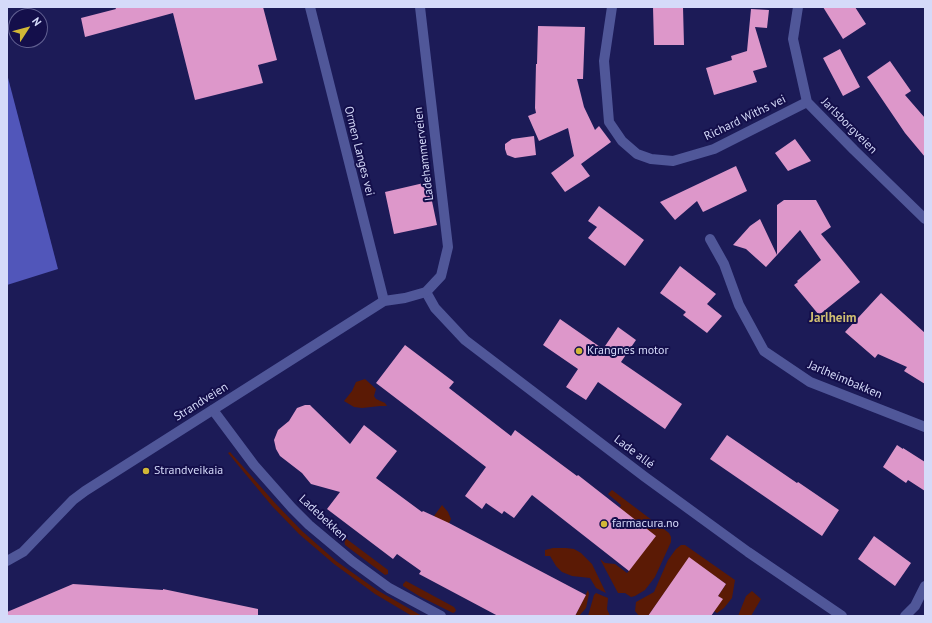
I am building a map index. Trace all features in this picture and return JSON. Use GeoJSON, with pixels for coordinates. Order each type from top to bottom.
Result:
{"type":"FeatureCollection","features":[{"type":"Feature","properties":{"kind":"street","name":"Ormen Langes vei"},"geometry":{"type":"LineString","coordinates":[[310,7],[384,301]]}},
{"type":"Feature","properties":{"kind":"street","name":"Ladehammerveien"},"geometry":{"type":"LineString","coordinates":[[420,7],[448,247],[441,276],[426,292]]}},
{"type":"Feature","properties":{"kind":"street","name":"Richard Withs vei"},"geometry":{"type":"LineString","coordinates":[[612,7],[604,61],[610,122],[622,141],[637,154],[651,159],[674,160],[714,149],[807,102]]}},
{"type":"Feature","properties":{"kind":"street","name":"Jarlsborgveien"},"geometry":{"type":"LineString","coordinates":[[798,7],[793,39],[807,102],[925,219]]}},
{"type":"Feature","properties":{"kind":"street","name":"Jarlheimbakken"},"geometry":{"type":"LineString","coordinates":[[710,239],[724,264],[739,305],[764,351],[810,382],[925,427]]}},
{"type":"Feature","properties":{"kind":"street","name":"Strandveien"},"geometry":{"type":"LineString","coordinates":[[7,561],[23,552],[73,500],[85,491],[384,301],[405,298],[426,292]]}},
{"type":"Feature","properties":{"kind":"street","name":"Lade allé"},"geometry":{"type":"LineString","coordinates":[[426,292],[435,308],[465,340],[645,477],[748,552],[842,616]]}},
{"type":"Feature","properties":{"kind":"street","name":"Ladebekken"},"geometry":{"type":"LineString","coordinates":[[213,410],[254,465],[309,525],[335,548],[383,583],[424,608],[441,616]]}},
{"type":"Feature","properties":{"kind":"street"},"geometry":{"type":"LineString","coordinates":[[905,616],[915,606],[925,586]]}},
{"type":"Feature","properties":{"kind":"shaded area"},"geometry":{"type":"Polygon","coordinates":[[[7,74],[58,269],[7,285],[7,74]]]}},
{"type":"Feature","properties":{"kind":"shaded area"},"geometry":{"type":"Polygon","coordinates":[[[365,379],[376,389],[374,396],[376,399],[385,403],[387,406],[362,408],[354,407],[344,401],[352,391],[356,382],[365,379]]]}},
{"type":"Feature","properties":{"kind":"shaded area"},"geometry":{"type":"Polygon","coordinates":[[[230,452],[302,531],[336,561],[377,590],[422,616],[412,616],[375,594],[334,564],[299,534],[272,506],[228,453],[230,452]]]}},
{"type":"Feature","properties":{"kind":"shaded area"},"geometry":{"type":"Polygon","coordinates":[[[612,490],[669,533],[671,537],[671,542],[655,577],[645,590],[631,597],[625,593],[618,593],[600,559],[605,563],[615,564],[627,573],[629,571],[620,508],[621,505],[608,494],[612,490]]]}},
{"type":"Feature","properties":{"kind":"shaded area"},"geometry":{"type":"Polygon","coordinates":[[[442,505],[448,512],[451,519],[449,523],[424,530],[442,505]]]}},
{"type":"Feature","properties":{"kind":"shaded area"},"geometry":{"type":"Polygon","coordinates":[[[344,537],[388,570],[388,574],[385,575],[345,545],[344,537]]]}},
{"type":"Feature","properties":{"kind":"shaded area"},"geometry":{"type":"Polygon","coordinates":[[[681,545],[685,545],[735,580],[732,598],[724,608],[717,613],[709,608],[722,599],[718,596],[726,584],[689,558],[648,616],[639,616],[635,611],[636,602],[654,592],[668,560],[681,545]]]}},
{"type":"Feature","properties":{"kind":"shaded area"},"geometry":{"type":"Polygon","coordinates":[[[553,548],[574,549],[581,553],[592,564],[606,593],[596,588],[590,578],[572,576],[562,572],[550,556],[545,556],[545,550],[553,548]]]}},
{"type":"Feature","properties":{"kind":"shaded area"},"geometry":{"type":"Polygon","coordinates":[[[406,581],[454,607],[456,610],[455,612],[453,613],[419,596],[403,586],[406,581]]]}},
{"type":"Feature","properties":{"kind":"shaded area"},"geometry":{"type":"Polygon","coordinates":[[[588,590],[589,594],[586,608],[579,616],[575,616],[588,590]]]}},
{"type":"Feature","properties":{"kind":"shaded area"},"geometry":{"type":"Polygon","coordinates":[[[752,591],[761,599],[751,616],[738,616],[746,596],[752,591]]]}},
{"type":"Feature","properties":{"kind":"shaded area"},"geometry":{"type":"Polygon","coordinates":[[[596,593],[608,598],[607,609],[610,616],[588,616],[594,595],[596,593]]]}},
{"type":"Feature","properties":{"kind":"building"},"geometry":{"type":"Polygon","coordinates":[[[115,7],[263,7],[277,60],[258,65],[263,83],[195,100],[173,13],[85,37],[81,18],[116,9],[115,7]]]}},
{"type":"Feature","properties":{"kind":"building"},"geometry":{"type":"Polygon","coordinates":[[[653,7],[683,7],[684,45],[654,45],[653,7]]]}},
{"type":"Feature","properties":{"kind":"building"},"geometry":{"type":"Polygon","coordinates":[[[823,7],[855,7],[866,24],[843,39],[823,7]]]}},
{"type":"Feature","properties":{"kind":"building"},"geometry":{"type":"Polygon","coordinates":[[[751,9],[769,10],[767,28],[755,27],[767,67],[753,71],[757,82],[714,95],[706,68],[732,60],[731,56],[747,51],[751,9]]]}},
{"type":"Feature","properties":{"kind":"building"},"geometry":{"type":"Polygon","coordinates":[[[538,26],[585,27],[583,79],[577,79],[584,107],[595,130],[599,126],[611,142],[581,164],[590,176],[565,192],[551,173],[574,156],[568,128],[539,141],[528,116],[536,113],[538,26]]]}},
{"type":"Feature","properties":{"kind":"building"},"geometry":{"type":"Polygon","coordinates":[[[840,49],[860,87],[843,96],[823,58],[840,49]]]}},
{"type":"Feature","properties":{"kind":"building"},"geometry":{"type":"Polygon","coordinates":[[[890,61],[911,91],[905,95],[925,118],[925,157],[905,133],[867,77],[890,61]]]}},
{"type":"Feature","properties":{"kind":"building"},"geometry":{"type":"Polygon","coordinates":[[[534,136],[536,155],[515,158],[507,155],[505,144],[512,139],[534,136]]]}},
{"type":"Feature","properties":{"kind":"building"},"geometry":{"type":"Polygon","coordinates":[[[795,139],[811,161],[788,171],[775,153],[795,139]]]}},
{"type":"Feature","properties":{"kind":"building"},"geometry":{"type":"Polygon","coordinates":[[[736,166],[747,191],[703,212],[697,201],[675,220],[660,202],[736,166]]]}},
{"type":"Feature","properties":{"kind":"building"},"geometry":{"type":"Polygon","coordinates":[[[428,182],[437,225],[394,234],[385,192],[428,182]]]}},
{"type":"Feature","properties":{"kind":"building"},"geometry":{"type":"Polygon","coordinates":[[[784,200],[816,200],[831,227],[821,234],[860,282],[819,315],[794,285],[821,260],[800,230],[766,267],[746,249],[733,245],[750,226],[760,219],[777,255],[777,205],[784,200]]]}},
{"type":"Feature","properties":{"kind":"building"},"geometry":{"type":"Polygon","coordinates":[[[599,206],[644,240],[625,266],[588,238],[597,227],[588,221],[599,206]]]}},
{"type":"Feature","properties":{"kind":"building"},"geometry":{"type":"Polygon","coordinates":[[[680,266],[716,294],[707,304],[722,316],[707,333],[683,315],[686,312],[660,293],[680,266]]]}},
{"type":"Feature","properties":{"kind":"building"},"geometry":{"type":"Polygon","coordinates":[[[881,293],[925,333],[925,384],[904,371],[907,367],[878,354],[875,358],[845,332],[881,293]]]}},
{"type":"Feature","properties":{"kind":"building"},"geometry":{"type":"Polygon","coordinates":[[[560,319],[603,349],[618,327],[636,340],[621,362],[682,404],[665,429],[598,382],[586,400],[566,387],[578,369],[543,345],[560,319]]]}},
{"type":"Feature","properties":{"kind":"building"},"geometry":{"type":"Polygon","coordinates":[[[405,345],[454,382],[449,388],[511,436],[515,430],[577,476],[578,475],[656,536],[629,571],[532,495],[514,518],[504,511],[502,514],[486,503],[482,509],[465,496],[486,467],[376,383],[405,345]]]}},
{"type":"Feature","properties":{"kind":"building"},"geometry":{"type":"Polygon","coordinates":[[[310,405],[350,444],[364,425],[397,451],[376,478],[422,512],[423,511],[449,523],[586,595],[575,616],[498,616],[419,574],[421,571],[397,554],[393,559],[327,509],[340,492],[311,484],[302,473],[280,456],[276,449],[274,440],[278,430],[289,421],[297,408],[310,405]]]}},
{"type":"Feature","properties":{"kind":"building"},"geometry":{"type":"Polygon","coordinates":[[[727,435],[839,510],[822,536],[710,459],[727,435]]]}},
{"type":"Feature","properties":{"kind":"building"},"geometry":{"type":"Polygon","coordinates":[[[897,445],[925,462],[925,491],[908,480],[906,483],[883,467],[897,445]]]}},
{"type":"Feature","properties":{"kind":"building"},"geometry":{"type":"Polygon","coordinates":[[[874,536],[911,563],[895,586],[858,559],[874,536]]]}},
{"type":"Feature","properties":{"kind":"building"},"geometry":{"type":"Polygon","coordinates":[[[689,557],[726,584],[718,596],[723,599],[711,616],[648,616],[689,557]]]}},
{"type":"Feature","properties":{"kind":"building"},"geometry":{"type":"Polygon","coordinates":[[[73,584],[163,589],[258,609],[258,616],[7,616],[7,612],[73,584]]]}},
{"type":"Feature","properties":{"kind":"place","name":"Krangnes motor"},"geometry":{"type":"Point","coordinates":[579,351]}},
{"type":"Feature","properties":{"kind":"place","name":"Strandveikaia"},"geometry":{"type":"Point","coordinates":[146,471]}},
{"type":"Feature","properties":{"kind":"place","name":"farmacura.no"},"geometry":{"type":"Point","coordinates":[604,524]}},
{"type":"Feature","properties":{"kind":"district","name":"Jarlheim"},"geometry":{"type":"Point","coordinates":[833,318]}}]}
